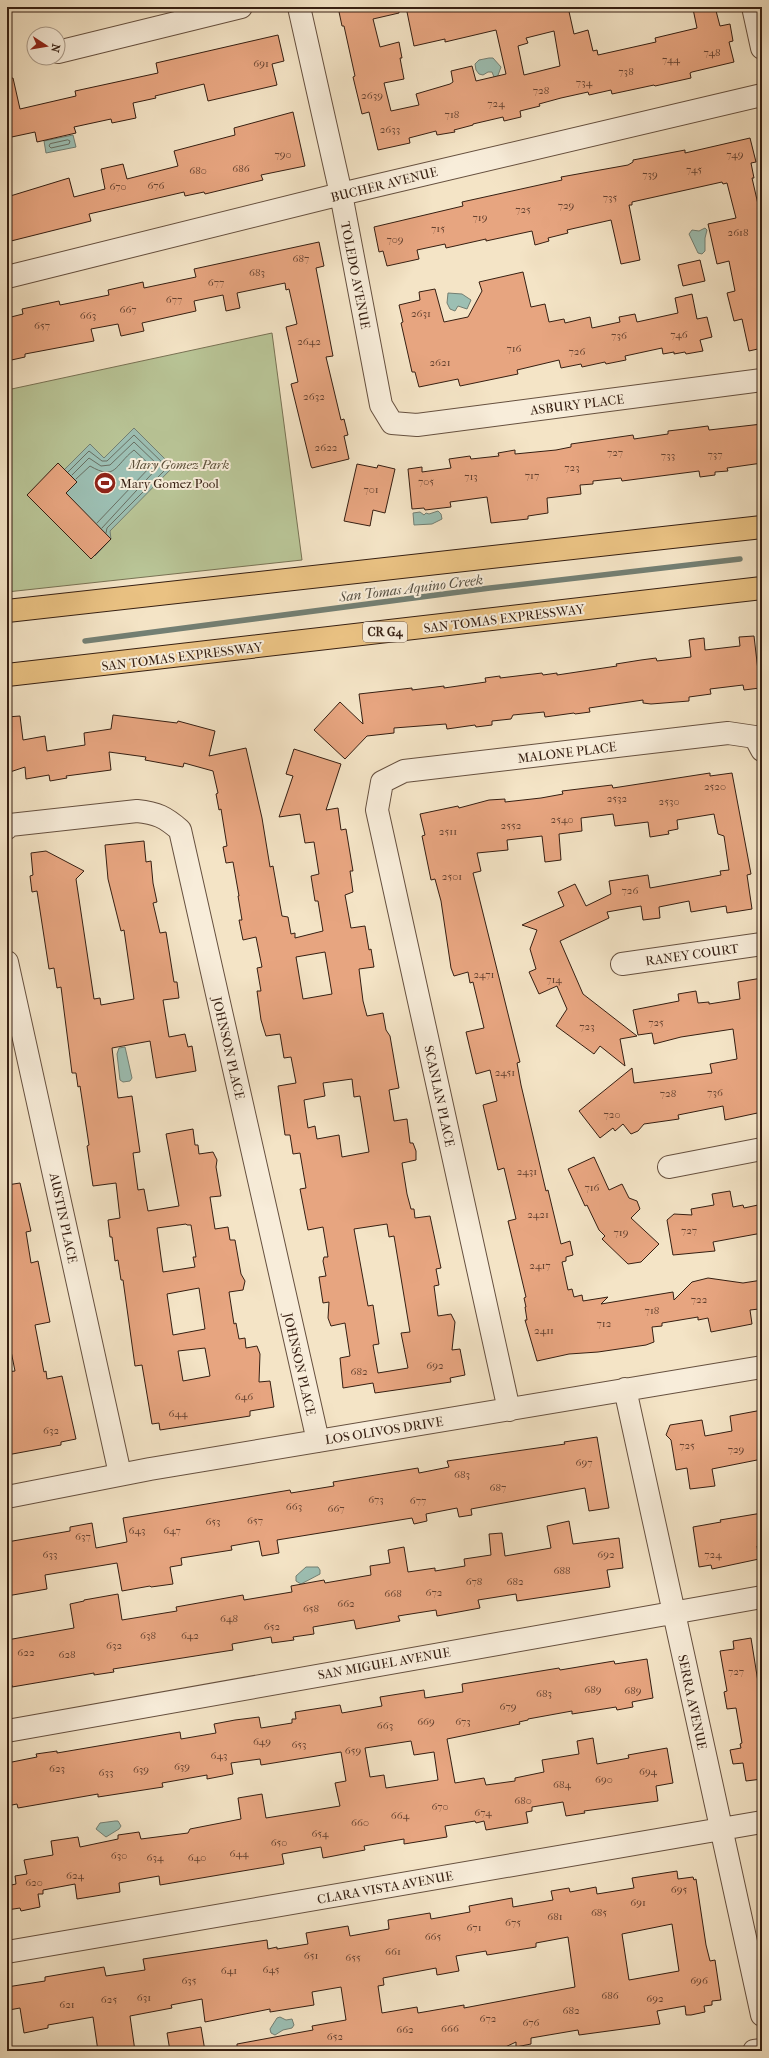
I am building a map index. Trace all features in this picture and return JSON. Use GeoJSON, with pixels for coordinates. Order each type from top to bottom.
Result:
{"type":"FeatureCollection","features":[{"type":"Feature","properties":{"kind":"highway"},"geometry":{"type":"LineString","coordinates":[[7,611],[762,527]]}},
{"type":"Feature","properties":{"kind":"highway","name":"SAN TOMAS EXPRESSWAY"},"geometry":{"type":"LineString","coordinates":[[7,675],[762,588]]}},
{"type":"Feature","properties":{"kind":"street"},"geometry":{"type":"LineString","coordinates":[[66,50],[241,7]]}},
{"type":"Feature","properties":{"kind":"street","name":"TOLEDO AVENUE"},"geometry":{"type":"LineString","coordinates":[[300,7],[341,194],[381,405],[392,423]]}},
{"type":"Feature","properties":{"kind":"street"},"geometry":{"type":"LineString","coordinates":[[753,7],[762,48]]}},
{"type":"Feature","properties":{"kind":"street","name":"BUCHER AVENUE"},"geometry":{"type":"LineString","coordinates":[[7,277],[341,194],[762,94]]}},
{"type":"Feature","properties":{"kind":"street","name":"ASBURY PLACE"},"geometry":{"type":"LineString","coordinates":[[392,423],[417,424],[762,380]]}},
{"type":"Feature","properties":{"kind":"street","name":"MALONE PLACE"},"geometry":{"type":"LineString","coordinates":[[382,782],[404,771],[728,733],[759,743]]}},
{"type":"Feature","properties":{"kind":"street","name":"SCANLAN PLACE"},"geometry":{"type":"LineString","coordinates":[[382,782],[377,810],[509,1410]]}},
{"type":"Feature","properties":{"kind":"street","name":"JOHNSON PLACE"},"geometry":{"type":"LineString","coordinates":[[7,828],[10,826],[137,810],[154,813],[180,830],[318,1441]]}},
{"type":"Feature","properties":{"kind":"street","name":"RANEY COURT"},"geometry":{"type":"LineString","coordinates":[[622,964],[762,944]]}},
{"type":"Feature","properties":{"kind":"street","name":"AUSTIN PLACE"},"geometry":{"type":"LineString","coordinates":[[7,962],[120,1474]]}},
{"type":"Feature","properties":{"kind":"street"},"geometry":{"type":"LineString","coordinates":[[669,1166],[762,1149]]}},
{"type":"Feature","properties":{"kind":"street","name":"LOS OLIVOS DRIVE"},"geometry":{"type":"LineString","coordinates":[[7,1496],[120,1474],[762,1367]]}},
{"type":"Feature","properties":{"kind":"street","name":"SERRA AVENUE"},"geometry":{"type":"LineString","coordinates":[[625,1389],[720,1830],[762,2015]]}},
{"type":"Feature","properties":{"kind":"street","name":"SAN MIGUEL AVENUE"},"geometry":{"type":"LineString","coordinates":[[7,1731],[674,1612],[762,1598]]}},
{"type":"Feature","properties":{"kind":"street","name":"CLARA VISTA AVENUE"},"geometry":{"type":"LineString","coordinates":[[7,1952],[762,1822]]}},
{"type":"Feature","properties":{"kind":"street"},"geometry":{"type":"LineString","coordinates":[[754,2051],[762,2050]]}},
{"type":"Feature","properties":{"kind":"green space","name":"Mary Gomez Park"},"geometry":{"type":"Polygon","coordinates":[[[272,333],[302,560],[7,592],[7,390],[272,333]]]}},
{"type":"Feature","properties":{"kind":"water"},"geometry":{"type":"Polygon","coordinates":[[[493,58],[501,67],[497,78],[494,77],[492,72],[488,72],[483,75],[479,74],[476,70],[475,64],[479,60],[493,58]]]}},
{"type":"Feature","properties":{"kind":"water"},"geometry":{"type":"Polygon","coordinates":[[[73,135],[76,147],[46,153],[44,141],[73,135]]]}},
{"type":"Feature","properties":{"kind":"water"},"geometry":{"type":"Polygon","coordinates":[[[705,228],[707,230],[705,238],[705,251],[702,254],[698,253],[689,234],[692,230],[699,231],[705,228]]]}},
{"type":"Feature","properties":{"kind":"water"},"geometry":{"type":"Polygon","coordinates":[[[448,293],[462,294],[471,300],[467,309],[458,306],[455,311],[450,309],[447,303],[448,293]]]}},
{"type":"Feature","properties":{"kind":"water","name":"Mary Gomez Pool"},"geometry":{"type":"Polygon","coordinates":[[[134,428],[173,467],[110,531],[111,539],[95,556],[36,498],[90,444],[104,458],[134,428]]]}},
{"type":"Feature","properties":{"kind":"water"},"geometry":{"type":"Polygon","coordinates":[[[438,511],[441,514],[442,519],[432,524],[414,525],[413,513],[420,512],[424,515],[426,513],[429,514],[438,511]]]}},
{"type":"Feature","properties":{"kind":"water"},"geometry":{"type":"Polygon","coordinates":[[[125,1047],[132,1078],[130,1081],[123,1082],[120,1080],[117,1054],[119,1048],[125,1047]]]}},
{"type":"Feature","properties":{"kind":"water"},"geometry":{"type":"Polygon","coordinates":[[[306,1567],[318,1567],[320,1574],[301,1584],[296,1581],[296,1576],[306,1567]]]}},
{"type":"Feature","properties":{"kind":"water"},"geometry":{"type":"Polygon","coordinates":[[[118,1821],[121,1826],[119,1829],[106,1837],[96,1829],[100,1823],[118,1821]]]}},
{"type":"Feature","properties":{"kind":"water"},"geometry":{"type":"Polygon","coordinates":[[[280,2017],[286,2020],[292,2019],[294,2025],[292,2028],[283,2030],[275,2035],[271,2033],[270,2029],[277,2018],[280,2017]]]}},
{"type":"Feature","properties":{"kind":"building"},"geometry":{"type":"Polygon","coordinates":[[[338,7],[399,7],[399,13],[373,19],[380,47],[399,42],[404,79],[384,83],[391,111],[419,105],[416,94],[450,84],[453,82],[451,71],[472,66],[476,81],[506,74],[496,30],[445,42],[445,39],[414,46],[406,7],[568,7],[574,34],[588,30],[593,51],[597,50],[598,55],[656,42],[655,38],[697,28],[693,9],[715,7],[720,26],[730,24],[733,41],[729,42],[734,62],[692,72],[690,73],[691,78],[655,86],[612,94],[611,90],[589,95],[588,92],[561,98],[539,104],[540,106],[520,111],[521,117],[504,121],[503,117],[473,124],[454,130],[455,132],[437,135],[436,131],[409,138],[410,143],[378,150],[369,112],[362,114],[353,77],[355,76],[344,26],[342,26],[338,7]],[[554,31],[526,38],[528,43],[518,46],[524,75],[560,66],[554,31]]]}},
{"type":"Feature","properties":{"kind":"building"},"geometry":{"type":"Polygon","coordinates":[[[278,35],[284,61],[272,64],[277,85],[208,101],[204,84],[133,103],[136,118],[112,123],[111,119],[74,127],[76,133],[37,142],[35,132],[7,138],[7,79],[13,78],[20,109],[76,96],[75,91],[158,73],[156,63],[278,35]]]}},
{"type":"Feature","properties":{"kind":"building"},"geometry":{"type":"Polygon","coordinates":[[[293,112],[305,166],[261,175],[263,180],[205,194],[204,192],[185,196],[184,192],[89,214],[91,221],[11,241],[7,224],[7,197],[69,178],[74,197],[105,189],[101,169],[123,164],[127,179],[178,166],[174,151],[235,135],[234,128],[293,112]]]}},
{"type":"Feature","properties":{"kind":"building"},"geometry":{"type":"Polygon","coordinates":[[[750,138],[756,162],[751,163],[754,178],[752,178],[760,213],[762,212],[762,348],[749,351],[742,319],[734,321],[727,293],[735,291],[729,261],[717,264],[708,224],[736,218],[727,183],[723,184],[722,182],[632,202],[632,205],[629,205],[640,260],[621,264],[611,220],[567,230],[568,233],[548,238],[549,241],[535,245],[532,231],[446,248],[445,244],[417,250],[419,259],[387,266],[383,251],[379,252],[374,227],[463,206],[462,202],[562,180],[561,177],[628,165],[633,162],[633,160],[685,150],[685,153],[750,138]]]}},
{"type":"Feature","properties":{"kind":"building"},"geometry":{"type":"Polygon","coordinates":[[[319,242],[324,266],[316,268],[333,356],[326,357],[341,420],[344,419],[348,435],[344,436],[349,459],[312,468],[311,466],[291,384],[298,382],[286,327],[297,324],[289,289],[286,290],[285,283],[237,293],[240,308],[226,311],[223,295],[194,301],[196,311],[142,323],[144,331],[121,336],[118,324],[91,329],[94,341],[25,354],[25,357],[7,361],[7,318],[23,314],[22,309],[59,301],[60,305],[109,295],[108,290],[143,282],[144,288],[196,277],[194,269],[319,242]]]}},
{"type":"Feature","properties":{"kind":"building"},"geometry":{"type":"Polygon","coordinates":[[[700,260],[705,281],[683,286],[678,265],[700,260]]]}},
{"type":"Feature","properties":{"kind":"building"},"geometry":{"type":"Polygon","coordinates":[[[523,272],[531,307],[545,304],[549,322],[564,319],[565,323],[590,317],[592,328],[620,322],[619,317],[635,314],[637,322],[678,313],[675,298],[692,294],[697,319],[707,317],[712,337],[700,340],[703,351],[686,354],[685,352],[674,354],[674,352],[663,354],[662,348],[625,356],[626,360],[606,364],[605,362],[582,367],[581,364],[561,368],[559,360],[517,370],[518,374],[460,386],[458,379],[419,387],[415,372],[412,372],[401,323],[403,322],[399,305],[420,300],[419,292],[435,289],[444,322],[468,317],[482,291],[479,282],[523,272]]]}},
{"type":"Feature","properties":{"kind":"building"},"geometry":{"type":"Polygon","coordinates":[[[762,424],[762,463],[727,468],[728,471],[715,472],[715,475],[700,477],[699,471],[622,481],[621,478],[593,481],[593,484],[580,485],[581,494],[547,498],[548,513],[528,516],[528,519],[491,523],[487,497],[450,502],[451,507],[425,510],[424,508],[412,509],[408,469],[422,467],[422,472],[451,468],[449,459],[470,456],[471,459],[499,456],[498,453],[515,450],[515,454],[556,450],[571,447],[571,444],[633,435],[634,439],[668,434],[668,431],[708,426],[709,430],[762,424]]]}},
{"type":"Feature","properties":{"kind":"building"},"geometry":{"type":"Polygon","coordinates":[[[58,463],[77,482],[66,493],[111,539],[91,559],[27,495],[58,463]]]}},
{"type":"Feature","properties":{"kind":"building"},"geometry":{"type":"Polygon","coordinates":[[[357,464],[377,468],[378,465],[395,469],[385,513],[373,510],[370,526],[344,521],[357,464]]]}},
{"type":"Feature","properties":{"kind":"building"},"geometry":{"type":"Polygon","coordinates":[[[754,636],[760,688],[744,690],[743,685],[710,689],[711,694],[689,697],[689,701],[651,704],[643,703],[643,700],[589,708],[590,712],[575,714],[545,717],[544,712],[513,715],[511,719],[492,721],[492,725],[476,727],[475,725],[447,729],[446,724],[394,728],[394,733],[367,736],[345,759],[314,730],[340,702],[363,724],[359,694],[412,688],[412,690],[444,686],[444,688],[486,682],[485,678],[500,676],[500,678],[542,673],[543,675],[557,673],[557,675],[617,666],[616,664],[641,660],[656,658],[657,661],[691,657],[689,640],[704,638],[705,650],[740,646],[739,637],[754,636]]]}},
{"type":"Feature","properties":{"kind":"building"},"geometry":{"type":"Polygon","coordinates":[[[113,715],[177,723],[178,721],[215,731],[209,756],[246,748],[262,818],[270,867],[273,866],[282,916],[288,917],[291,934],[295,933],[295,938],[323,931],[318,901],[315,901],[311,876],[319,874],[314,842],[305,843],[300,814],[279,817],[293,776],[286,774],[294,749],[341,764],[326,810],[338,808],[341,830],[346,829],[353,871],[350,871],[353,892],[345,895],[351,928],[365,926],[369,950],[371,949],[374,967],[359,969],[363,1001],[367,1016],[383,1013],[386,1030],[390,1036],[399,1088],[389,1090],[394,1121],[407,1119],[410,1143],[413,1143],[416,1151],[416,1160],[402,1163],[407,1194],[411,1209],[414,1209],[415,1218],[430,1216],[441,1268],[436,1269],[439,1285],[434,1286],[438,1316],[451,1314],[455,1322],[452,1350],[460,1349],[465,1375],[450,1378],[451,1382],[375,1393],[373,1383],[343,1388],[340,1358],[350,1356],[345,1323],[331,1326],[328,1318],[329,1302],[323,1303],[319,1277],[326,1276],[323,1261],[324,1257],[328,1257],[323,1227],[308,1230],[300,1189],[306,1188],[300,1153],[293,1154],[290,1135],[285,1135],[278,1086],[296,1083],[291,1057],[284,1058],[280,1034],[266,1036],[261,1020],[257,991],[261,991],[257,968],[262,967],[256,937],[243,940],[239,920],[242,920],[239,896],[233,862],[226,863],[223,847],[227,846],[221,809],[219,810],[216,794],[218,793],[213,771],[184,763],[183,767],[145,760],[146,757],[109,752],[111,770],[66,776],[67,778],[50,781],[49,775],[26,779],[25,767],[7,773],[7,717],[20,716],[23,740],[45,736],[47,751],[85,745],[84,733],[111,729],[113,715]],[[325,952],[296,957],[303,999],[332,994],[325,952]],[[352,1079],[323,1083],[325,1096],[304,1100],[308,1128],[315,1126],[317,1139],[339,1135],[342,1157],[369,1152],[360,1096],[354,1097],[352,1079]],[[387,1224],[354,1229],[368,1306],[373,1305],[379,1344],[373,1345],[378,1373],[408,1368],[401,1333],[410,1332],[394,1236],[389,1237],[387,1224]]]}},
{"type":"Feature","properties":{"kind":"building"},"geometry":{"type":"Polygon","coordinates":[[[710,773],[710,776],[732,773],[751,874],[747,875],[752,909],[727,913],[726,906],[691,912],[689,901],[659,907],[660,918],[643,920],[641,906],[607,912],[609,918],[560,941],[583,994],[637,1036],[620,1039],[625,1066],[600,1046],[594,1054],[556,1026],[567,1009],[557,986],[539,994],[529,972],[536,969],[530,949],[537,930],[522,925],[564,906],[558,892],[575,884],[586,906],[611,894],[609,881],[648,875],[650,888],[721,875],[720,871],[729,870],[724,836],[718,834],[714,814],[677,820],[678,829],[668,831],[669,834],[650,837],[648,822],[615,826],[613,814],[581,818],[582,831],[559,834],[561,860],[545,862],[542,836],[507,840],[508,850],[477,853],[481,871],[473,873],[520,1062],[517,1063],[521,1085],[546,1191],[548,1190],[561,1244],[570,1241],[573,1255],[566,1257],[566,1261],[562,1262],[568,1290],[572,1289],[574,1297],[582,1295],[583,1301],[608,1297],[601,1304],[673,1292],[674,1300],[692,1282],[708,1278],[743,1283],[762,1280],[762,1306],[759,1306],[759,1309],[750,1310],[752,1324],[711,1332],[708,1318],[698,1320],[698,1317],[662,1323],[662,1326],[652,1327],[654,1342],[646,1345],[598,1352],[569,1354],[537,1361],[525,1320],[527,1320],[524,1298],[526,1297],[508,1221],[516,1219],[504,1168],[498,1170],[483,1105],[497,1101],[490,1070],[476,1074],[466,1032],[484,1028],[473,982],[470,983],[468,972],[454,976],[451,968],[441,901],[435,879],[431,880],[422,836],[425,835],[420,814],[458,806],[459,808],[489,800],[505,799],[505,802],[541,798],[563,794],[562,791],[612,785],[613,788],[710,773]]]}},
{"type":"Feature","properties":{"kind":"building"},"geometry":{"type":"Polygon","coordinates":[[[144,841],[146,862],[151,861],[153,883],[157,902],[153,903],[160,933],[166,932],[174,982],[177,982],[179,998],[163,1000],[169,1037],[185,1034],[188,1047],[192,1046],[196,1071],[156,1078],[150,1041],[112,1048],[118,1098],[132,1096],[140,1152],[133,1153],[138,1190],[144,1189],[148,1211],[179,1206],[166,1134],[193,1129],[195,1145],[198,1145],[199,1154],[213,1152],[217,1160],[216,1167],[221,1196],[210,1197],[215,1229],[228,1227],[230,1240],[235,1240],[241,1274],[245,1281],[243,1290],[229,1292],[234,1324],[236,1323],[239,1339],[245,1338],[246,1348],[257,1346],[260,1354],[259,1382],[270,1381],[274,1407],[250,1411],[250,1416],[160,1430],[159,1423],[152,1424],[142,1365],[135,1366],[123,1280],[121,1280],[118,1260],[115,1261],[108,1220],[120,1218],[116,1183],[93,1186],[87,1146],[89,1145],[80,1086],[78,1087],[76,1073],[72,1073],[61,987],[57,988],[54,968],[49,969],[37,891],[32,892],[30,876],[33,875],[31,853],[46,851],[84,871],[76,879],[94,999],[100,998],[101,1005],[134,999],[124,930],[121,931],[108,879],[105,845],[144,841]],[[186,1224],[157,1228],[163,1272],[195,1267],[193,1257],[196,1257],[191,1225],[186,1224]],[[199,1288],[167,1294],[173,1335],[205,1329],[199,1288]],[[205,1348],[178,1351],[183,1381],[210,1376],[205,1348]]]}},
{"type":"Feature","properties":{"kind":"building"},"geometry":{"type":"Polygon","coordinates":[[[762,978],[762,1112],[725,1120],[723,1106],[678,1115],[679,1119],[644,1124],[638,1131],[631,1134],[623,1124],[615,1131],[613,1128],[600,1138],[579,1111],[632,1068],[634,1083],[712,1073],[710,1064],[737,1059],[733,1029],[681,1037],[654,1044],[652,1033],[638,1035],[633,1010],[679,1001],[678,994],[696,991],[698,1003],[709,1002],[709,1004],[740,999],[738,982],[762,978]]]}},
{"type":"Feature","properties":{"kind":"building"},"geometry":{"type":"Polygon","coordinates":[[[594,1157],[609,1190],[622,1184],[629,1198],[637,1201],[640,1209],[631,1218],[659,1244],[641,1262],[628,1264],[602,1239],[605,1236],[599,1230],[587,1205],[585,1206],[568,1169],[594,1157]]]}},
{"type":"Feature","properties":{"kind":"building"},"geometry":{"type":"Polygon","coordinates":[[[20,1183],[31,1231],[26,1232],[31,1263],[38,1261],[50,1322],[35,1325],[44,1372],[46,1371],[47,1379],[62,1376],[76,1439],[61,1442],[61,1445],[7,1455],[7,1372],[15,1371],[7,1331],[7,1185],[20,1183]]]}},
{"type":"Feature","properties":{"kind":"building"},"geometry":{"type":"Polygon","coordinates":[[[730,1191],[733,1207],[743,1205],[744,1208],[758,1205],[762,1233],[713,1242],[715,1251],[673,1255],[667,1220],[674,1214],[692,1215],[691,1209],[714,1205],[712,1194],[730,1191]]]}},
{"type":"Feature","properties":{"kind":"building"},"geometry":{"type":"Polygon","coordinates":[[[762,1410],[762,1459],[712,1469],[715,1486],[690,1489],[687,1468],[676,1470],[671,1440],[666,1435],[670,1425],[702,1420],[705,1436],[732,1431],[730,1416],[762,1410]]]}},
{"type":"Feature","properties":{"kind":"building"},"geometry":{"type":"Polygon","coordinates":[[[597,1437],[609,1508],[589,1511],[585,1488],[471,1509],[472,1515],[459,1517],[457,1508],[426,1514],[427,1521],[414,1524],[412,1518],[277,1540],[279,1553],[262,1556],[259,1541],[231,1546],[232,1550],[181,1558],[182,1565],[170,1567],[173,1584],[122,1591],[117,1563],[45,1575],[47,1589],[7,1596],[7,1542],[70,1531],[70,1527],[92,1523],[96,1548],[127,1542],[123,1518],[290,1490],[291,1493],[334,1486],[333,1482],[418,1468],[419,1473],[449,1467],[447,1461],[565,1444],[564,1442],[597,1437]]]}},
{"type":"Feature","properties":{"kind":"building"},"geometry":{"type":"Polygon","coordinates":[[[762,1513],[762,1545],[757,1546],[759,1559],[712,1569],[711,1565],[699,1567],[693,1527],[721,1522],[720,1520],[762,1513]]]}},
{"type":"Feature","properties":{"kind":"building"},"geometry":{"type":"Polygon","coordinates":[[[569,1521],[573,1544],[619,1538],[623,1568],[607,1570],[610,1587],[517,1601],[516,1594],[478,1600],[480,1608],[437,1616],[436,1610],[398,1616],[400,1621],[356,1629],[354,1620],[313,1627],[314,1634],[293,1637],[294,1640],[272,1643],[271,1637],[232,1644],[233,1650],[113,1669],[114,1672],[94,1675],[94,1673],[12,1687],[12,1685],[7,1686],[7,1640],[74,1628],[70,1604],[118,1594],[122,1620],[177,1611],[176,1607],[243,1595],[244,1600],[292,1592],[291,1586],[324,1580],[325,1583],[371,1575],[370,1566],[390,1563],[388,1550],[404,1547],[408,1572],[435,1568],[435,1571],[465,1566],[464,1559],[491,1555],[489,1534],[502,1533],[505,1556],[551,1548],[547,1526],[569,1521]]]}},
{"type":"Feature","properties":{"kind":"building"},"geometry":{"type":"Polygon","coordinates":[[[751,1638],[758,1682],[762,1681],[762,1779],[746,1781],[743,1763],[733,1764],[730,1750],[741,1748],[740,1744],[742,1743],[736,1708],[727,1709],[724,1692],[727,1691],[720,1651],[734,1649],[733,1641],[751,1638]]]}},
{"type":"Feature","properties":{"kind":"building"},"geometry":{"type":"Polygon","coordinates":[[[647,1659],[653,1698],[632,1702],[633,1707],[617,1710],[616,1707],[572,1714],[572,1711],[528,1719],[519,1722],[520,1724],[447,1739],[455,1783],[484,1778],[486,1785],[515,1781],[515,1778],[544,1772],[542,1760],[579,1754],[577,1741],[593,1738],[597,1764],[629,1758],[628,1755],[667,1748],[673,1783],[656,1786],[658,1801],[584,1811],[585,1813],[566,1816],[563,1802],[532,1807],[532,1811],[526,1812],[528,1823],[486,1830],[484,1821],[445,1826],[447,1837],[404,1844],[404,1839],[364,1846],[365,1850],[323,1858],[321,1847],[282,1854],[284,1864],[160,1885],[159,1876],[119,1883],[120,1892],[77,1899],[75,1884],[43,1890],[43,1894],[38,1894],[40,1907],[21,1911],[20,1908],[7,1910],[7,1886],[16,1884],[15,1876],[27,1874],[24,1860],[53,1855],[51,1841],[78,1837],[80,1847],[118,1839],[118,1835],[139,1832],[141,1839],[188,1833],[190,1829],[241,1819],[238,1798],[262,1794],[266,1818],[340,1806],[335,1783],[346,1781],[341,1752],[261,1765],[260,1759],[231,1763],[233,1774],[207,1779],[207,1775],[162,1783],[163,1787],[98,1797],[98,1794],[18,1808],[17,1804],[7,1806],[7,1763],[37,1757],[36,1754],[57,1751],[57,1753],[180,1732],[181,1739],[216,1733],[214,1724],[235,1720],[259,1717],[261,1728],[292,1723],[292,1719],[296,1719],[295,1712],[340,1705],[342,1713],[382,1706],[380,1697],[424,1690],[425,1698],[463,1692],[462,1684],[559,1668],[560,1670],[614,1661],[615,1664],[647,1659]],[[411,1741],[365,1748],[370,1777],[384,1775],[386,1788],[438,1780],[434,1752],[414,1755],[411,1741]]]}},
{"type":"Feature","properties":{"kind":"building"},"geometry":{"type":"Polygon","coordinates":[[[677,1871],[678,1879],[693,1877],[694,1880],[696,1879],[706,1945],[710,1961],[715,1960],[721,2000],[712,2001],[712,2005],[704,2006],[705,2012],[686,2015],[685,2006],[657,2011],[660,2024],[579,2035],[578,2030],[531,2038],[531,2044],[516,2047],[516,2042],[501,2049],[470,2047],[471,2051],[237,2051],[237,2044],[313,2030],[312,2026],[346,2020],[341,1987],[312,1992],[314,2005],[270,2012],[270,2009],[205,2022],[202,1999],[171,2005],[172,2008],[130,2016],[135,2051],[98,2051],[93,2017],[48,2025],[48,2028],[24,2033],[20,2008],[9,2010],[7,1987],[45,1981],[45,1977],[104,1967],[106,1976],[145,1970],[143,1959],[267,1940],[268,1949],[308,1944],[306,1933],[348,1926],[350,1936],[389,1929],[388,1920],[430,1913],[431,1919],[470,1912],[469,1906],[512,1898],[513,1907],[553,1900],[551,1891],[569,1888],[570,1892],[596,1887],[597,1894],[634,1888],[632,1878],[677,1871]],[[672,1924],[622,1934],[629,1980],[679,1971],[672,1924]],[[568,1937],[536,1943],[536,1947],[487,1955],[486,1951],[456,1956],[459,1971],[437,1975],[436,1968],[383,1978],[384,1985],[378,1986],[382,2013],[417,2007],[418,2013],[464,2005],[464,2008],[575,1987],[568,1937]]]}},
{"type":"Feature","properties":{"kind":"building"},"geometry":{"type":"Polygon","coordinates":[[[201,2027],[205,2051],[170,2051],[167,2033],[201,2027]]]}},
{"type":"Feature","properties":{"kind":"waterway","name":"San Tomas Aquino Creek"},"geometry":{"type":"LineString","coordinates":[[85,641],[490,588],[740,559]]}},
{"type":"Feature","properties":{"kind":"place","name":"Mary Gomez Pool"},"geometry":{"type":"Point","coordinates":[105,483]}}]}
